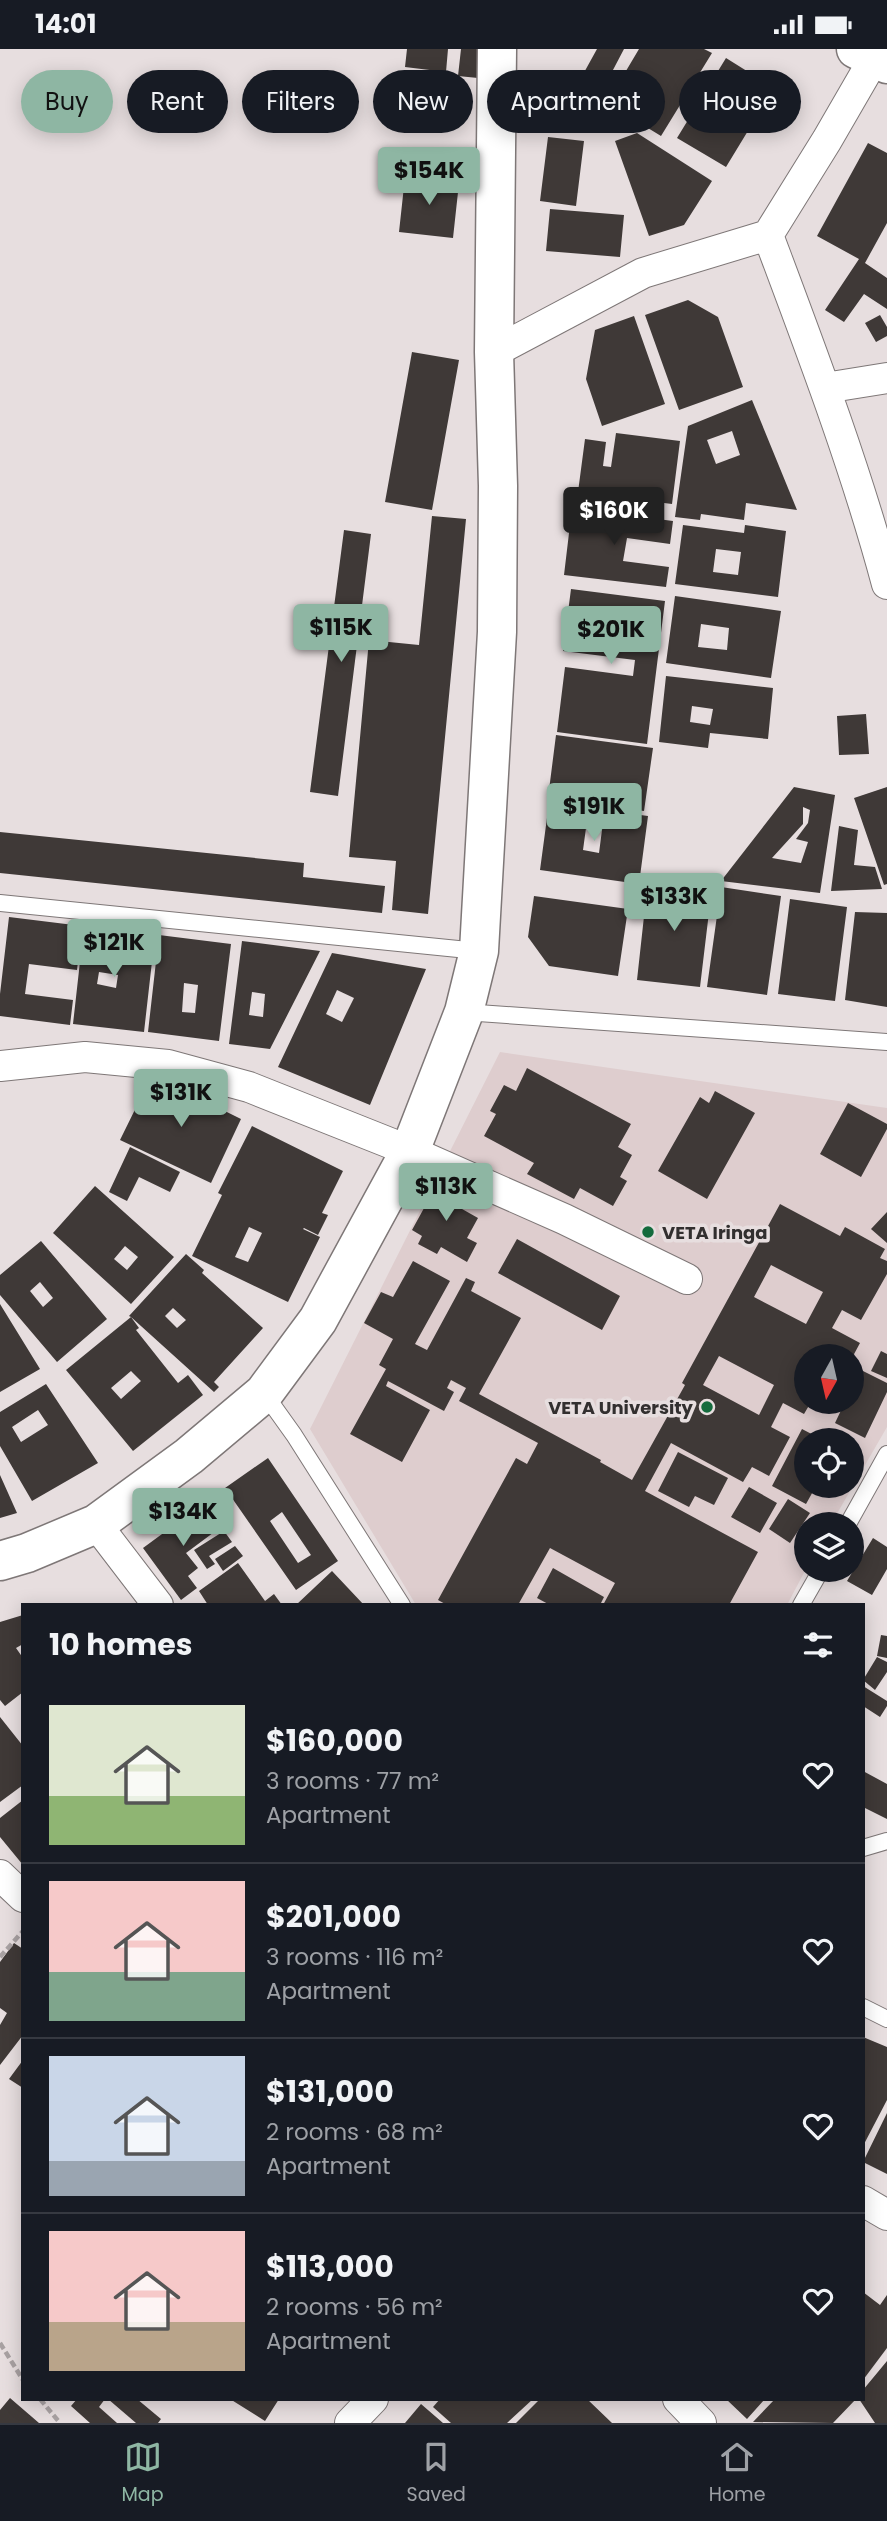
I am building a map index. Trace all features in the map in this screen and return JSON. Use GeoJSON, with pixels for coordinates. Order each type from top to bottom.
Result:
{"type":"FeatureCollection","features":[{"type":"Feature","properties":{"kind":"street"},"geometry":{"type":"LineString","coordinates":[[0,1561],[27,1553],[96,1524],[189,1457],[264,1393],[317,1320],[410,1151],[464,1012],[479,951],[497,632],[498,486],[494,352],[497,49]]}},
{"type":"Feature","properties":{"kind":"street"},"geometry":{"type":"LineString","coordinates":[[494,352],[643,273],[768,235],[827,140],[873,57]]}},
{"type":"Feature","properties":{"kind":"street"},"geometry":{"type":"LineString","coordinates":[[768,235],[825,388],[876,541],[887,584]]}},
{"type":"Feature","properties":{"kind":"street"},"geometry":{"type":"LineString","coordinates":[[825,388],[887,378]]}},
{"type":"Feature","properties":{"kind":"street"},"geometry":{"type":"LineString","coordinates":[[0,1066],[85,1056],[168,1065],[249,1087],[410,1151],[564,1219],[687,1279]]}},
{"type":"Feature","properties":{"kind":"street"},"geometry":{"type":"LineString","coordinates":[[96,1524],[156,1603]]}},
{"type":"Feature","properties":{"kind":"street"},"geometry":{"type":"LineString","coordinates":[[0,1875],[21,1895]]}},
{"type":"Feature","properties":{"kind":"street"},"geometry":{"type":"LineString","coordinates":[[865,2202],[887,2215]]}},
{"type":"Feature","properties":{"kind":"street"},"geometry":{"type":"LineString","coordinates":[[350,2423],[371,2401]]}},
{"type":"Feature","properties":{"kind":"street"},"geometry":{"type":"LineString","coordinates":[[680,2401],[701,2423]]}},
{"type":"Feature","properties":{"kind":"lane"},"geometry":{"type":"LineString","coordinates":[[0,902],[479,951]]}},
{"type":"Feature","properties":{"kind":"lane"},"geometry":{"type":"LineString","coordinates":[[464,1012],[887,1042]]}},
{"type":"Feature","properties":{"kind":"lane"},"geometry":{"type":"LineString","coordinates":[[264,1393],[317,1469],[401,1603]]}},
{"type":"Feature","properties":{"kind":"lane"},"geometry":{"type":"LineString","coordinates":[[855,1512],[887,1454]]}},
{"type":"Feature","properties":{"kind":"lane"},"geometry":{"type":"LineString","coordinates":[[802,1603],[814,1582]]}},
{"type":"Feature","properties":{"kind":"lane"},"geometry":{"type":"LineString","coordinates":[[865,1848],[887,1842]]}},
{"type":"Feature","properties":{"kind":"lane"},"geometry":{"type":"LineString","coordinates":[[865,2008],[887,2019]]}},
{"type":"Feature","properties":{"kind":"path"},"geometry":{"type":"LineString","coordinates":[[0,1957],[21,1933]]}},
{"type":"Feature","properties":{"kind":"path"},"geometry":{"type":"LineString","coordinates":[[0,2343],[21,2377]]}},
{"type":"Feature","properties":{"kind":"path"},"geometry":{"type":"LineString","coordinates":[[42,2401],[60,2423]]}},
{"type":"Feature","properties":{"kind":"shaded area","name":"VETA Iringa"},"geometry":{"type":"Polygon","coordinates":[[[500,1052],[887,1108],[887,1427],[864,1467],[864,1428],[794,1428],[794,1498],[846,1498],[838,1512],[794,1512],[794,1582],[799,1582],[788,1603],[415,1603],[310,1429],[500,1052]]]}},
{"type":"Feature","properties":{"kind":"building"},"geometry":{"type":"Polygon","coordinates":[[[407,49],[448,49],[446,70],[405,67],[407,49]]]}},
{"type":"Feature","properties":{"kind":"building"},"geometry":{"type":"Polygon","coordinates":[[[461,49],[481,49],[478,78],[473,78],[473,70],[459,70],[461,49]]]}},
{"type":"Feature","properties":{"kind":"building"},"geometry":{"type":"Polygon","coordinates":[[[597,49],[624,49],[613,70],[585,70],[597,49]]]}},
{"type":"Feature","properties":{"kind":"building"},"geometry":{"type":"Polygon","coordinates":[[[639,49],[704,49],[712,53],[702,70],[679,70],[679,107],[665,129],[665,70],[627,70],[639,49]]]}},
{"type":"Feature","properties":{"kind":"building"},"geometry":{"type":"Polygon","coordinates":[[[726,58],[745,70],[719,70],[726,58]]]}},
{"type":"Feature","properties":{"kind":"building"},"geometry":{"type":"Polygon","coordinates":[[[637,133],[712,181],[684,225],[649,236],[615,141],[637,133]]]}},
{"type":"Feature","properties":{"kind":"building"},"geometry":{"type":"Polygon","coordinates":[[[680,133],[747,133],[726,167],[677,138],[680,133]]]}},
{"type":"Feature","properties":{"kind":"building"},"geometry":{"type":"Polygon","coordinates":[[[548,137],[584,141],[576,206],[540,201],[548,137]]]}},
{"type":"Feature","properties":{"kind":"building"},"geometry":{"type":"Polygon","coordinates":[[[868,143],[887,153],[887,223],[865,263],[887,278],[887,309],[864,294],[844,322],[825,310],[859,259],[817,236],[868,143]]]}},
{"type":"Feature","properties":{"kind":"building"},"geometry":{"type":"Polygon","coordinates":[[[405,177],[459,183],[453,238],[399,232],[405,177]]]}},
{"type":"Feature","properties":{"kind":"building"},"geometry":{"type":"Polygon","coordinates":[[[550,209],[624,215],[620,257],[546,251],[550,209]]]}},
{"type":"Feature","properties":{"kind":"building"},"geometry":{"type":"Polygon","coordinates":[[[688,300],[718,317],[743,387],[679,410],[645,315],[688,300]]]}},
{"type":"Feature","properties":{"kind":"building"},"geometry":{"type":"Polygon","coordinates":[[[880,315],[887,327],[887,336],[876,342],[865,323],[880,315]]]}},
{"type":"Feature","properties":{"kind":"building"},"geometry":{"type":"Polygon","coordinates":[[[634,316],[665,404],[602,426],[586,379],[595,330],[634,316]]]}},
{"type":"Feature","properties":{"kind":"building"},"geometry":{"type":"Polygon","coordinates":[[[412,352],[459,360],[432,510],[385,502],[412,352]]]}},
{"type":"Feature","properties":{"kind":"building"},"geometry":{"type":"Polygon","coordinates":[[[752,400],[797,510],[746,503],[744,520],[701,514],[700,520],[675,517],[688,426],[752,400]],[[732,431],[707,440],[716,464],[740,455],[732,431]]]}},
{"type":"Feature","properties":{"kind":"building"},"geometry":{"type":"Polygon","coordinates":[[[616,433],[680,441],[672,504],[578,492],[585,439],[606,442],[603,466],[611,467],[616,433]]]}},
{"type":"Feature","properties":{"kind":"building"},"geometry":{"type":"Polygon","coordinates":[[[572,508],[673,521],[670,544],[627,538],[623,561],[669,567],[666,587],[564,575],[572,508]]]}},
{"type":"Feature","properties":{"kind":"building"},"geometry":{"type":"Polygon","coordinates":[[[432,516],[466,519],[428,914],[392,910],[396,861],[349,857],[369,640],[419,645],[432,516]]]}},
{"type":"Feature","properties":{"kind":"building"},"geometry":{"type":"Polygon","coordinates":[[[683,525],[744,533],[745,525],[786,531],[778,597],[675,584],[683,525]],[[716,549],[713,572],[738,575],[741,552],[716,549]]]}},
{"type":"Feature","properties":{"kind":"building"},"geometry":{"type":"Polygon","coordinates":[[[344,530],[371,534],[338,796],[310,792],[344,530]]]}},
{"type":"Feature","properties":{"kind":"building"},"geometry":{"type":"Polygon","coordinates":[[[571,589],[665,601],[647,744],[557,732],[565,667],[633,676],[635,660],[563,651],[571,589]]]}},
{"type":"Feature","properties":{"kind":"building"},"geometry":{"type":"Polygon","coordinates":[[[675,596],[781,611],[771,678],[666,663],[675,596]],[[701,624],[698,647],[727,650],[729,628],[701,624]]]}},
{"type":"Feature","properties":{"kind":"building"},"geometry":{"type":"Polygon","coordinates":[[[666,676],[773,688],[768,739],[710,733],[708,748],[659,742],[666,676]],[[692,706],[690,722],[710,725],[713,709],[692,706]]]}},
{"type":"Feature","properties":{"kind":"building"},"geometry":{"type":"Polygon","coordinates":[[[866,714],[869,754],[839,755],[837,716],[866,714]]]}},
{"type":"Feature","properties":{"kind":"building"},"geometry":{"type":"Polygon","coordinates":[[[556,735],[653,748],[644,811],[548,798],[556,735]]]}},
{"type":"Feature","properties":{"kind":"building"},"geometry":{"type":"Polygon","coordinates":[[[794,787],[835,795],[820,893],[721,881],[794,787]],[[803,807],[803,824],[772,858],[801,863],[808,842],[796,839],[808,823],[810,810],[803,807]]]}},
{"type":"Feature","properties":{"kind":"building"},"geometry":{"type":"Polygon","coordinates":[[[887,787],[887,884],[884,885],[854,798],[887,787]]]}},
{"type":"Feature","properties":{"kind":"building"},"geometry":{"type":"Polygon","coordinates":[[[549,803],[648,816],[639,884],[540,870],[549,803]],[[586,828],[583,850],[599,853],[602,830],[586,828]]]}},
{"type":"Feature","properties":{"kind":"building"},"geometry":{"type":"Polygon","coordinates":[[[839,826],[858,830],[854,865],[875,867],[882,889],[831,891],[839,826]]]}},
{"type":"Feature","properties":{"kind":"building"},"geometry":{"type":"Polygon","coordinates":[[[0,832],[304,863],[303,877],[385,886],[382,913],[0,873],[0,832]]]}},
{"type":"Feature","properties":{"kind":"building"},"geometry":{"type":"Polygon","coordinates":[[[648,880],[712,887],[700,987],[637,980],[648,880]]]}},
{"type":"Feature","properties":{"kind":"building"},"geometry":{"type":"Polygon","coordinates":[[[721,887],[781,896],[767,995],[707,987],[721,887]]]}},
{"type":"Feature","properties":{"kind":"building"},"geometry":{"type":"Polygon","coordinates":[[[534,896],[628,909],[618,976],[549,966],[528,937],[534,896]]]}},
{"type":"Feature","properties":{"kind":"building"},"geometry":{"type":"Polygon","coordinates":[[[790,899],[847,907],[835,1001],[778,994],[790,899]]]}},
{"type":"Feature","properties":{"kind":"building"},"geometry":{"type":"Polygon","coordinates":[[[855,912],[887,913],[887,1007],[845,1000],[855,912]]]}},
{"type":"Feature","properties":{"kind":"building"},"geometry":{"type":"Polygon","coordinates":[[[9,917],[82,926],[77,970],[29,964],[25,994],[73,1000],[70,1025],[0,1016],[9,917]]]}},
{"type":"Feature","properties":{"kind":"building"},"geometry":{"type":"Polygon","coordinates":[[[84,926],[155,935],[144,1032],[73,1024],[84,926]],[[99,972],[97,984],[116,988],[118,975],[99,972]]]}},
{"type":"Feature","properties":{"kind":"building"},"geometry":{"type":"Polygon","coordinates":[[[159,935],[231,944],[219,1041],[148,1032],[159,935]],[[184,983],[182,1012],[195,1013],[198,985],[184,983]]]}},
{"type":"Feature","properties":{"kind":"building"},"geometry":{"type":"Polygon","coordinates":[[[242,941],[320,951],[270,1049],[229,1044],[242,941]],[[252,992],[249,1015],[263,1017],[265,994],[252,992]]]}},
{"type":"Feature","properties":{"kind":"building"},"geometry":{"type":"Polygon","coordinates":[[[332,953],[426,969],[370,1105],[278,1067],[332,953]],[[337,990],[326,1014],[342,1022],[354,998],[337,990]]]}},
{"type":"Feature","properties":{"kind":"building"},"geometry":{"type":"Polygon","coordinates":[[[527,1068],[631,1124],[618,1147],[632,1155],[620,1177],[627,1181],[613,1206],[580,1188],[574,1199],[527,1174],[534,1163],[484,1136],[496,1114],[490,1111],[504,1085],[516,1091],[527,1068]]]}},
{"type":"Feature","properties":{"kind":"building"},"geometry":{"type":"Polygon","coordinates":[[[152,1075],[241,1119],[211,1183],[120,1140],[152,1075]]]}},
{"type":"Feature","properties":{"kind":"building"},"geometry":{"type":"Polygon","coordinates":[[[715,1091],[755,1113],[707,1199],[658,1171],[700,1097],[709,1103],[715,1091]]]}},
{"type":"Feature","properties":{"kind":"building"},"geometry":{"type":"Polygon","coordinates":[[[848,1103],[887,1124],[887,1129],[861,1177],[820,1154],[848,1103]]]}},
{"type":"Feature","properties":{"kind":"building"},"geometry":{"type":"Polygon","coordinates":[[[252,1126],[343,1171],[322,1213],[328,1215],[318,1235],[303,1229],[320,1237],[288,1302],[192,1256],[222,1195],[218,1193],[252,1126]],[[249,1227],[235,1257],[248,1262],[262,1233],[249,1227]]]}},
{"type":"Feature","properties":{"kind":"building"},"geometry":{"type":"Polygon","coordinates":[[[130,1147],[180,1172],[170,1192],[139,1177],[127,1201],[109,1192],[130,1147]]]}},
{"type":"Feature","properties":{"kind":"building"},"geometry":{"type":"Polygon","coordinates":[[[440,1179],[463,1191],[455,1205],[478,1218],[467,1238],[477,1243],[467,1262],[441,1247],[437,1254],[418,1244],[422,1236],[412,1230],[440,1179]]]}},
{"type":"Feature","properties":{"kind":"building"},"geometry":{"type":"Polygon","coordinates":[[[95,1186],[174,1257],[131,1304],[53,1233],[95,1186]],[[125,1246],[114,1259],[127,1270],[138,1257],[125,1246]]]}},
{"type":"Feature","properties":{"kind":"building","name":"VETA University"},"geometry":{"type":"Polygon","coordinates":[[[780,1204],[840,1236],[845,1227],[885,1249],[880,1258],[887,1261],[887,1274],[861,1320],[842,1310],[832,1328],[859,1344],[794,1344],[794,1409],[783,1403],[771,1427],[790,1437],[769,1476],[752,1467],[743,1482],[671,1443],[645,1491],[758,1552],[730,1603],[604,1603],[615,1583],[550,1548],[519,1603],[443,1603],[438,1600],[516,1458],[527,1464],[538,1443],[459,1401],[466,1388],[451,1380],[447,1388],[454,1392],[444,1411],[388,1381],[386,1386],[430,1410],[402,1462],[350,1434],[386,1369],[379,1365],[393,1339],[364,1323],[381,1292],[393,1297],[413,1261],[450,1281],[415,1344],[427,1350],[466,1278],[475,1282],[471,1291],[521,1318],[479,1394],[601,1460],[600,1462],[632,1480],[780,1204]],[[771,1265],[754,1297],[806,1324],[823,1292],[771,1265]],[[719,1356],[703,1385],[759,1415],[774,1385],[719,1356]]]}},
{"type":"Feature","properties":{"kind":"building"},"geometry":{"type":"Polygon","coordinates":[[[887,1212],[887,1243],[871,1229],[887,1212]]]}},
{"type":"Feature","properties":{"kind":"building"},"geometry":{"type":"Polygon","coordinates":[[[517,1239],[620,1296],[602,1330],[498,1273],[517,1239]]]}},
{"type":"Feature","properties":{"kind":"building"},"geometry":{"type":"Polygon","coordinates":[[[41,1241],[107,1319],[57,1362],[0,1295],[0,1275],[41,1241]],[[40,1282],[30,1291],[43,1307],[53,1298],[40,1282]]]}},
{"type":"Feature","properties":{"kind":"building"},"geometry":{"type":"Polygon","coordinates":[[[186,1254],[204,1270],[202,1273],[263,1328],[214,1382],[219,1387],[214,1392],[129,1316],[186,1254]],[[173,1308],[165,1316],[177,1328],[186,1320],[173,1308]]]}},
{"type":"Feature","properties":{"kind":"building"},"geometry":{"type":"Polygon","coordinates":[[[0,1304],[40,1369],[0,1392],[0,1304]]]}},
{"type":"Feature","properties":{"kind":"building"},"geometry":{"type":"Polygon","coordinates":[[[131,1317],[139,1328],[136,1330],[178,1383],[188,1375],[203,1395],[133,1451],[66,1370],[131,1317]],[[131,1371],[111,1388],[121,1399],[141,1381],[131,1371]]]}},
{"type":"Feature","properties":{"kind":"building"},"geometry":{"type":"Polygon","coordinates":[[[881,1351],[887,1354],[887,1378],[871,1371],[881,1351]]]}},
{"type":"Feature","properties":{"kind":"building"},"geometry":{"type":"Polygon","coordinates":[[[864,1372],[887,1383],[887,1392],[865,1438],[864,1428],[845,1428],[835,1423],[839,1414],[864,1414],[864,1372]]]}},
{"type":"Feature","properties":{"kind":"building"},"geometry":{"type":"Polygon","coordinates":[[[46,1384],[98,1463],[32,1501],[0,1446],[0,1412],[46,1384]],[[38,1410],[12,1427],[21,1442],[48,1425],[38,1410]]]}},
{"type":"Feature","properties":{"kind":"building"},"geometry":{"type":"Polygon","coordinates":[[[794,1444],[794,1498],[772,1486],[794,1444]]]}},
{"type":"Feature","properties":{"kind":"building"},"geometry":{"type":"Polygon","coordinates":[[[678,1452],[728,1478],[714,1505],[695,1496],[689,1507],[658,1491],[678,1452]]]}},
{"type":"Feature","properties":{"kind":"building"},"geometry":{"type":"Polygon","coordinates":[[[268,1458],[338,1561],[296,1590],[225,1488],[268,1458]],[[282,1512],[270,1521],[298,1563],[311,1555],[282,1512]]]}},
{"type":"Feature","properties":{"kind":"building"},"geometry":{"type":"Polygon","coordinates":[[[0,1475],[17,1513],[0,1518],[0,1475]]]}},
{"type":"Feature","properties":{"kind":"building"},"geometry":{"type":"Polygon","coordinates":[[[749,1487],[777,1503],[760,1533],[731,1517],[749,1487]]]}},
{"type":"Feature","properties":{"kind":"building"},"geometry":{"type":"Polygon","coordinates":[[[795,1498],[809,1498],[806,1504],[795,1498]]]}},
{"type":"Feature","properties":{"kind":"building"},"geometry":{"type":"Polygon","coordinates":[[[788,1499],[808,1512],[794,1512],[794,1537],[790,1543],[769,1529],[788,1499]]]}},
{"type":"Feature","properties":{"kind":"building"},"geometry":{"type":"Polygon","coordinates":[[[207,1501],[225,1524],[186,1553],[198,1568],[188,1576],[197,1588],[181,1600],[143,1548],[207,1501]]]}},
{"type":"Feature","properties":{"kind":"building"},"geometry":{"type":"Polygon","coordinates":[[[224,1531],[232,1542],[209,1556],[215,1564],[207,1569],[194,1550],[224,1531]]]}},
{"type":"Feature","properties":{"kind":"building"},"geometry":{"type":"Polygon","coordinates":[[[873,1538],[887,1547],[887,1569],[872,1595],[849,1582],[864,1582],[864,1553],[873,1538]]]}},
{"type":"Feature","properties":{"kind":"building"},"geometry":{"type":"Polygon","coordinates":[[[235,1546],[243,1556],[223,1571],[215,1559],[235,1546]]]}},
{"type":"Feature","properties":{"kind":"building"},"geometry":{"type":"Polygon","coordinates":[[[238,1563],[265,1601],[274,1594],[281,1603],[207,1603],[199,1591],[238,1563]]]}},
{"type":"Feature","properties":{"kind":"building"},"geometry":{"type":"Polygon","coordinates":[[[553,1568],[604,1597],[601,1603],[546,1603],[537,1598],[553,1568]]]}},
{"type":"Feature","properties":{"kind":"building"},"geometry":{"type":"Polygon","coordinates":[[[332,1571],[362,1603],[298,1603],[332,1571]]]}},
{"type":"Feature","properties":{"kind":"building"},"geometry":{"type":"Polygon","coordinates":[[[21,1616],[21,1645],[16,1648],[21,1655],[21,1694],[5,1706],[0,1700],[0,1622],[21,1616]]]}},
{"type":"Feature","properties":{"kind":"building"},"geometry":{"type":"Polygon","coordinates":[[[881,1635],[887,1636],[887,1658],[877,1656],[881,1635]]]}},
{"type":"Feature","properties":{"kind":"building"},"geometry":{"type":"Polygon","coordinates":[[[877,1657],[887,1662],[887,1672],[875,1690],[865,1682],[865,1677],[877,1657]]]}},
{"type":"Feature","properties":{"kind":"building"},"geometry":{"type":"Polygon","coordinates":[[[865,1687],[887,1701],[880,1717],[865,1707],[865,1687]]]}},
{"type":"Feature","properties":{"kind":"building"},"geometry":{"type":"Polygon","coordinates":[[[0,1717],[21,1743],[21,1786],[0,1802],[0,1717]]]}},
{"type":"Feature","properties":{"kind":"building"},"geometry":{"type":"Polygon","coordinates":[[[865,1772],[887,1784],[887,1819],[865,1808],[865,1772]]]}},
{"type":"Feature","properties":{"kind":"building"},"geometry":{"type":"Polygon","coordinates":[[[21,1802],[21,1863],[0,1837],[0,1818],[21,1802]]]}},
{"type":"Feature","properties":{"kind":"building"},"geometry":{"type":"Polygon","coordinates":[[[14,1943],[21,1948],[21,2038],[0,2065],[0,2025],[7,2013],[0,2008],[0,1962],[14,1943]]]}},
{"type":"Feature","properties":{"kind":"building"},"geometry":{"type":"Polygon","coordinates":[[[865,2038],[887,2047],[887,2100],[865,2142],[865,2038]]]}},
{"type":"Feature","properties":{"kind":"building"},"geometry":{"type":"Polygon","coordinates":[[[21,2063],[21,2087],[9,2079],[21,2063]]]}},
{"type":"Feature","properties":{"kind":"building"},"geometry":{"type":"Polygon","coordinates":[[[887,2113],[887,2174],[865,2163],[887,2113]]]}},
{"type":"Feature","properties":{"kind":"building"},"geometry":{"type":"Polygon","coordinates":[[[865,2294],[880,2305],[887,2295],[887,2348],[865,2377],[865,2294]]]}},
{"type":"Feature","properties":{"kind":"building"},"geometry":{"type":"Polygon","coordinates":[[[887,2361],[887,2423],[875,2423],[860,2401],[865,2401],[865,2388],[887,2361]]]}},
{"type":"Feature","properties":{"kind":"building"},"geometry":{"type":"Polygon","coordinates":[[[10,2398],[39,2423],[0,2423],[0,2410],[10,2398]]]}},
{"type":"Feature","properties":{"kind":"building"},"geometry":{"type":"Polygon","coordinates":[[[75,2401],[104,2401],[99,2407],[117,2423],[90,2423],[71,2406],[75,2401]]]}},
{"type":"Feature","properties":{"kind":"building"},"geometry":{"type":"Polygon","coordinates":[[[110,2401],[139,2401],[161,2419],[158,2423],[136,2423],[110,2401]]]}},
{"type":"Feature","properties":{"kind":"building"},"geometry":{"type":"Polygon","coordinates":[[[233,2401],[278,2401],[265,2421],[233,2401]]]}},
{"type":"Feature","properties":{"kind":"building"},"geometry":{"type":"Polygon","coordinates":[[[438,2401],[531,2401],[507,2423],[451,2423],[433,2407],[438,2401]]]}},
{"type":"Feature","properties":{"kind":"building"},"geometry":{"type":"Polygon","coordinates":[[[538,2401],[589,2401],[612,2423],[516,2423],[538,2401]]]}},
{"type":"Feature","properties":{"kind":"building"},"geometry":{"type":"Polygon","coordinates":[[[728,2401],[763,2401],[747,2419],[728,2401]]]}},
{"type":"Feature","properties":{"kind":"building"},"geometry":{"type":"Polygon","coordinates":[[[773,2401],[854,2401],[833,2423],[753,2422],[773,2401]]]}},
{"type":"Feature","properties":{"kind":"building"},"geometry":{"type":"Polygon","coordinates":[[[421,2404],[443,2423],[405,2423],[421,2404]]]}},
{"type":"Feature","properties":{"kind":"place","name":"VETA Iringa"},"geometry":{"type":"Point","coordinates":[648,1232]}},
{"type":"Feature","properties":{"kind":"place","name":"VETA University"},"geometry":{"type":"Point","coordinates":[707,1407]}}]}
